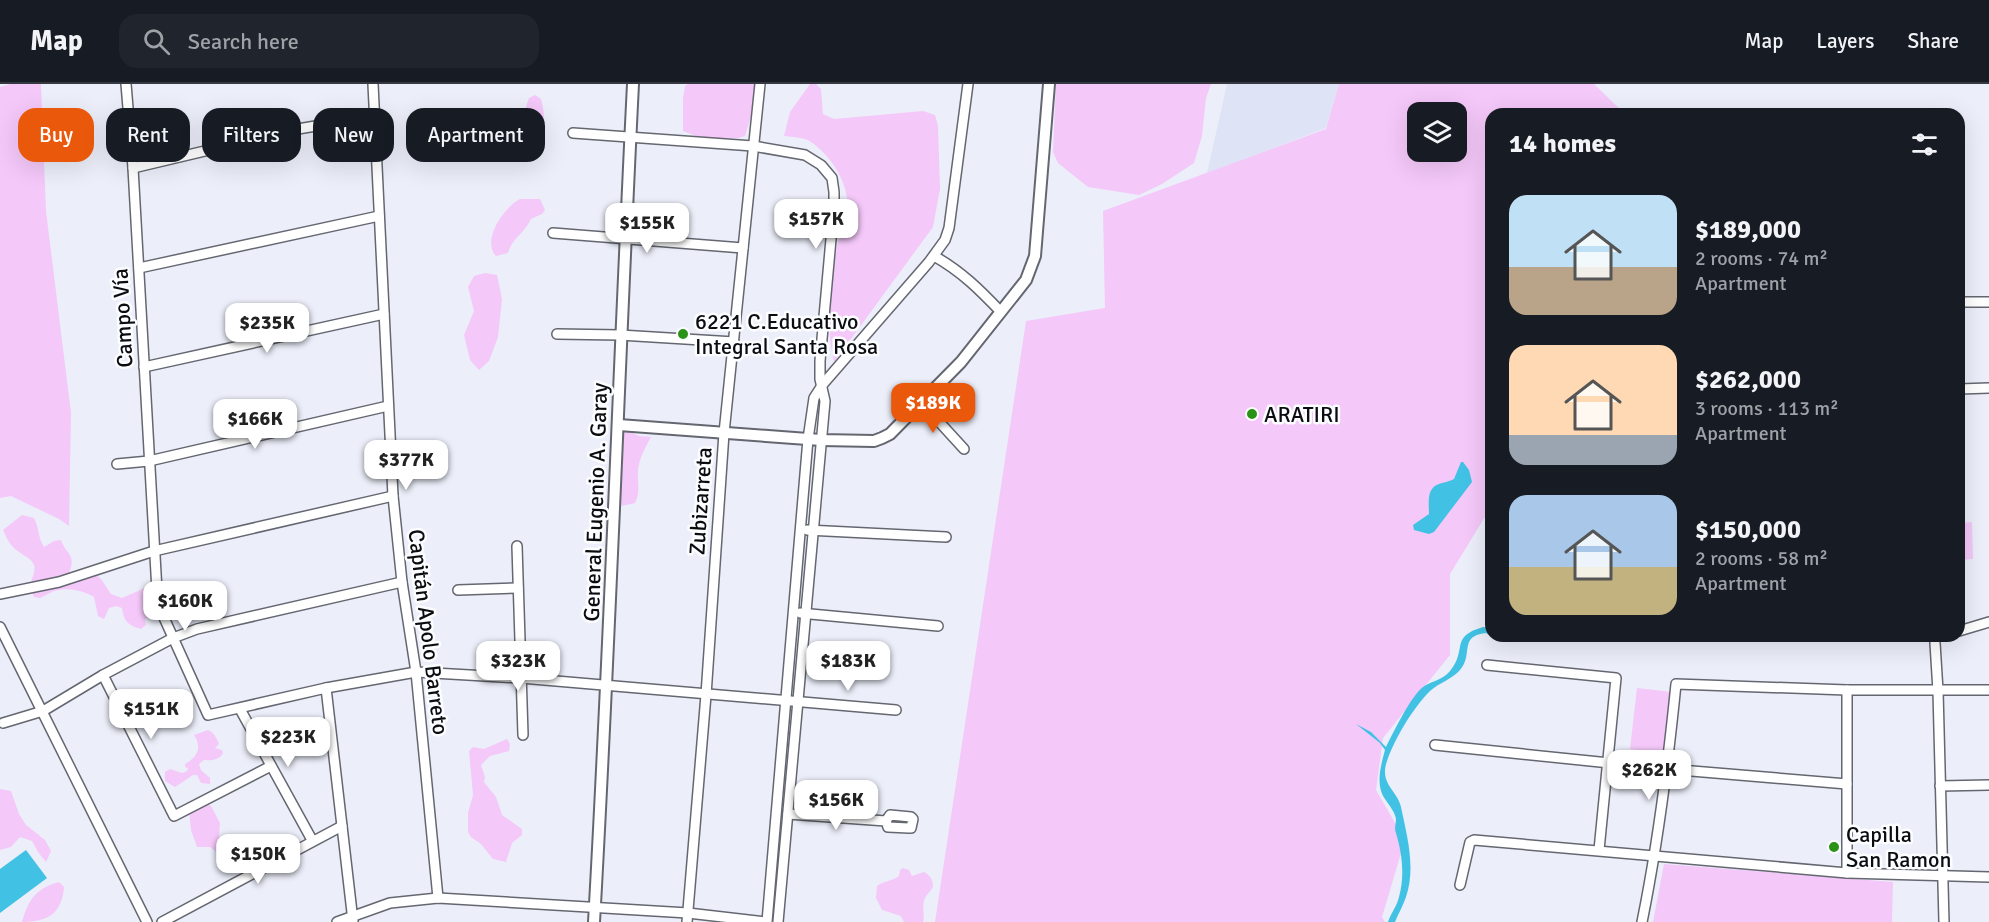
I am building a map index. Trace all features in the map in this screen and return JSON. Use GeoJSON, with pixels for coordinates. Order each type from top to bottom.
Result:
{"type":"FeatureCollection","features":[{"type":"Feature","properties":{"kind":"street","name":"Campo Vía"},"geometry":{"type":"LineString","coordinates":[[126,84],[139,268],[154,551],[161,611],[208,715],[240,709]]}},
{"type":"Feature","properties":{"kind":"street","name":"Capitán Apolo Barreto"},"geometry":{"type":"LineString","coordinates":[[373,84],[374,108]]}},
{"type":"Feature","properties":{"kind":"street","name":"General Eugenio A. Garay"},"geometry":{"type":"LineString","coordinates":[[594,922],[607,685],[619,425],[620,334],[633,84]]}},
{"type":"Feature","properties":{"kind":"street","name":"Zubizarreta"},"geometry":{"type":"LineString","coordinates":[[687,918],[706,695],[724,433],[760,84]]}},
{"type":"Feature","properties":{"kind":"street"},"geometry":{"type":"LineString","coordinates":[[337,922],[352,919],[390,903],[438,898],[595,907],[687,918],[766,922],[792,612],[814,398],[823,384],[945,240],[949,228],[968,84]]}},
{"type":"Feature","properties":{"kind":"street"},"geometry":{"type":"LineString","coordinates":[[619,425],[821,440],[874,441],[890,434],[961,362],[1026,280],[1035,256],[1049,84]]}},
{"type":"Feature","properties":{"kind":"street"},"geometry":{"type":"LineString","coordinates":[[133,168],[313,127]]}},
{"type":"Feature","properties":{"kind":"street"},"geometry":{"type":"LineString","coordinates":[[573,133],[753,146],[806,155],[821,165],[832,178],[834,206],[819,361],[819,374],[825,401],[778,922]]}},
{"type":"Feature","properties":{"kind":"street","name":"Capitán Apolo Barreto"},"geometry":{"type":"LineString","coordinates":[[376,162],[393,496],[402,582],[416,672],[438,898]]}},
{"type":"Feature","properties":{"kind":"street"},"geometry":{"type":"LineString","coordinates":[[139,268],[379,216]]}},
{"type":"Feature","properties":{"kind":"street"},"geometry":{"type":"LineString","coordinates":[[553,233],[743,248]]}},
{"type":"Feature","properties":{"kind":"street"},"geometry":{"type":"LineString","coordinates":[[933,256],[952,266],[972,282],[1000,312]]}},
{"type":"Feature","properties":{"kind":"street"},"geometry":{"type":"LineString","coordinates":[[1965,302],[1989,302]]}},
{"type":"Feature","properties":{"kind":"street"},"geometry":{"type":"LineString","coordinates":[[144,367],[384,314]]}},
{"type":"Feature","properties":{"kind":"street"},"geometry":{"type":"LineString","coordinates":[[557,334],[620,334],[734,342]]}},
{"type":"Feature","properties":{"kind":"street"},"geometry":{"type":"LineString","coordinates":[[1965,389],[1989,388]]}},
{"type":"Feature","properties":{"kind":"street"},"geometry":{"type":"LineString","coordinates":[[921,402],[964,449]]}},
{"type":"Feature","properties":{"kind":"street"},"geometry":{"type":"LineString","coordinates":[[117,464],[149,460],[388,406]]}},
{"type":"Feature","properties":{"kind":"street"},"geometry":{"type":"LineString","coordinates":[[0,594],[59,582],[154,551],[393,496]]}},
{"type":"Feature","properties":{"kind":"street"},"geometry":{"type":"LineString","coordinates":[[800,529],[946,537]]}},
{"type":"Feature","properties":{"kind":"street"},"geometry":{"type":"LineString","coordinates":[[518,546],[523,735]]}},
{"type":"Feature","properties":{"kind":"street"},"geometry":{"type":"LineString","coordinates":[[3,723],[43,711],[103,675],[173,638],[197,629],[402,582]]}},
{"type":"Feature","properties":{"kind":"street"},"geometry":{"type":"LineString","coordinates":[[458,590],[518,588]]}},
{"type":"Feature","properties":{"kind":"street"},"geometry":{"type":"LineString","coordinates":[[792,612],[938,626]]}},
{"type":"Feature","properties":{"kind":"street"},"geometry":{"type":"LineString","coordinates":[[1965,629],[1989,622]]}},
{"type":"Feature","properties":{"kind":"street"},"geometry":{"type":"LineString","coordinates":[[0,627],[147,922]]}},
{"type":"Feature","properties":{"kind":"street"},"geometry":{"type":"LineString","coordinates":[[1935,642],[1944,922]]}},
{"type":"Feature","properties":{"kind":"street"},"geometry":{"type":"LineString","coordinates":[[1487,665],[1616,678],[1599,850]]}},
{"type":"Feature","properties":{"kind":"street"},"geometry":{"type":"LineString","coordinates":[[312,840],[240,709],[326,688],[416,672],[521,678],[896,710]]}},
{"type":"Feature","properties":{"kind":"street"},"geometry":{"type":"LineString","coordinates":[[103,675],[174,816],[271,766]]}},
{"type":"Feature","properties":{"kind":"street"},"geometry":{"type":"LineString","coordinates":[[1642,922],[1668,769],[1676,684],[1847,690],[1989,690]]}},
{"type":"Feature","properties":{"kind":"street"},"geometry":{"type":"LineString","coordinates":[[326,688],[352,919]]}},
{"type":"Feature","properties":{"kind":"street"},"geometry":{"type":"LineString","coordinates":[[1847,690],[1847,873]]}},
{"type":"Feature","properties":{"kind":"street"},"geometry":{"type":"LineString","coordinates":[[1435,745],[1668,769],[1847,784]]}},
{"type":"Feature","properties":{"kind":"street"},"geometry":{"type":"LineString","coordinates":[[1940,786],[1989,785]]}},
{"type":"Feature","properties":{"kind":"street"},"geometry":{"type":"LineString","coordinates":[[788,814],[886,821]]}},
{"type":"Feature","properties":{"kind":"street"},"geometry":{"type":"LineString","coordinates":[[162,922],[342,826]]}},
{"type":"Feature","properties":{"kind":"street"},"geometry":{"type":"LineString","coordinates":[[1460,885],[1470,842],[1474,840],[1847,873],[1989,877]]}},
{"type":"Feature","properties":{"kind":"shaded area"},"geometry":{"type":"Polygon","coordinates":[[[10,84],[41,84],[42,108],[18,108],[18,162],[44,162],[46,211],[71,413],[69,526],[11,496],[0,498],[0,87],[10,84]]]}},
{"type":"Feature","properties":{"kind":"shaded area"},"geometry":{"type":"Polygon","coordinates":[[[688,84],[757,84],[754,106],[745,136],[701,138],[683,131],[683,98],[685,86],[688,84]]]}},
{"type":"Feature","properties":{"kind":"shaded area"},"geometry":{"type":"Polygon","coordinates":[[[810,84],[816,84],[821,89],[823,114],[834,119],[923,111],[935,115],[938,126],[940,189],[933,227],[834,362],[829,321],[830,293],[837,247],[846,217],[847,196],[834,165],[819,148],[805,139],[784,136],[790,112],[810,84]]]}},
{"type":"Feature","properties":{"kind":"shaded area"},"geometry":{"type":"Polygon","coordinates":[[[1056,84],[1211,84],[1206,98],[1202,136],[1194,163],[1162,184],[1139,195],[1088,187],[1058,163],[1053,152],[1056,84]]]}},
{"type":"Feature","properties":{"kind":"shaded area"},"geometry":{"type":"Polygon","coordinates":[[[1227,84],[1339,84],[1326,128],[1207,173],[1227,84]]]}},
{"type":"Feature","properties":{"kind":"shaded area","name":"ARATIRI"},"geometry":{"type":"Polygon","coordinates":[[[1339,84],[1594,84],[1619,108],[1485,108],[1485,517],[1450,574],[1450,655],[1383,738],[1376,790],[1405,840],[1382,917],[1385,922],[935,922],[1026,321],[1105,308],[1103,211],[1326,129],[1339,84]]]}},
{"type":"Feature","properties":{"kind":"shaded area"},"geometry":{"type":"Polygon","coordinates":[[[535,95],[541,99],[543,108],[526,108],[529,98],[535,95]]]}},
{"type":"Feature","properties":{"kind":"shaded area"},"geometry":{"type":"Polygon","coordinates":[[[520,199],[540,199],[545,210],[531,219],[508,253],[496,256],[491,241],[496,224],[507,209],[520,199]]]}},
{"type":"Feature","properties":{"kind":"shaded area"},"geometry":{"type":"Polygon","coordinates":[[[485,273],[497,275],[502,299],[498,337],[489,361],[479,370],[470,360],[464,335],[474,311],[468,287],[474,276],[485,273]]]}},
{"type":"Feature","properties":{"kind":"shaded area"},"geometry":{"type":"Polygon","coordinates":[[[622,431],[651,437],[639,465],[637,499],[635,503],[622,506],[619,500],[622,431]]]}},
{"type":"Feature","properties":{"kind":"shaded area"},"geometry":{"type":"Polygon","coordinates":[[[22,515],[34,518],[44,547],[61,540],[72,562],[69,573],[96,575],[111,594],[122,598],[145,588],[154,600],[156,614],[145,619],[146,625],[141,629],[127,622],[122,608],[116,606],[109,608],[104,619],[98,616],[94,597],[80,591],[59,590],[40,598],[34,597],[31,582],[34,565],[31,560],[11,545],[3,530],[22,515]]]}},
{"type":"Feature","properties":{"kind":"shaded area"},"geometry":{"type":"Polygon","coordinates":[[[1972,522],[1973,559],[1965,560],[1965,523],[1972,522]]]}},
{"type":"Feature","properties":{"kind":"shaded area"},"geometry":{"type":"Polygon","coordinates":[[[1637,688],[1672,692],[1664,753],[1630,749],[1637,688]]]}},
{"type":"Feature","properties":{"kind":"shaded area"},"geometry":{"type":"Polygon","coordinates":[[[208,730],[214,734],[219,744],[215,748],[222,750],[223,753],[217,759],[204,760],[199,764],[201,770],[210,778],[210,784],[201,783],[197,775],[193,775],[175,787],[165,781],[165,772],[170,769],[182,773],[187,771],[185,764],[196,755],[198,748],[194,735],[208,730]]]}},
{"type":"Feature","properties":{"kind":"shaded area"},"geometry":{"type":"Polygon","coordinates":[[[507,739],[510,744],[509,751],[490,756],[481,765],[485,777],[484,782],[496,797],[502,815],[522,829],[522,835],[512,843],[506,862],[493,859],[481,844],[471,837],[468,832],[468,813],[473,795],[469,751],[473,747],[484,749],[507,739]]]}},
{"type":"Feature","properties":{"kind":"shaded area"},"geometry":{"type":"Polygon","coordinates":[[[0,789],[11,791],[19,814],[26,825],[45,840],[51,851],[46,862],[32,841],[20,837],[11,847],[0,850],[0,789]]]}},
{"type":"Feature","properties":{"kind":"shaded area"},"geometry":{"type":"Polygon","coordinates":[[[207,804],[211,806],[220,823],[219,836],[231,849],[230,855],[225,859],[210,847],[197,847],[191,830],[189,811],[207,804]]]}},
{"type":"Feature","properties":{"kind":"shaded area"},"geometry":{"type":"Polygon","coordinates":[[[1664,864],[1893,882],[1892,922],[1653,922],[1664,864]]]}},
{"type":"Feature","properties":{"kind":"shaded area"},"geometry":{"type":"Polygon","coordinates":[[[903,868],[909,870],[912,876],[924,872],[932,880],[933,887],[924,901],[923,922],[904,922],[901,916],[882,910],[876,898],[877,886],[899,876],[903,868]]]}},
{"type":"Feature","properties":{"kind":"shaded area"},"geometry":{"type":"Polygon","coordinates":[[[59,882],[64,887],[63,896],[52,915],[31,922],[22,922],[27,907],[39,891],[59,882]]]}},
{"type":"Feature","properties":{"kind":"water"},"geometry":{"type":"Polygon","coordinates":[[[1461,462],[1469,470],[1472,482],[1434,532],[1429,534],[1414,530],[1413,525],[1429,514],[1429,497],[1432,489],[1454,479],[1461,462]]]}},
{"type":"Feature","properties":{"kind":"water"},"geometry":{"type":"Polygon","coordinates":[[[1485,627],[1485,633],[1477,635],[1469,642],[1466,658],[1460,670],[1430,691],[1417,706],[1400,733],[1387,761],[1385,776],[1401,807],[1410,863],[1409,886],[1405,900],[1395,922],[1388,922],[1401,889],[1402,865],[1395,830],[1396,819],[1380,788],[1385,750],[1380,743],[1356,724],[1371,732],[1386,747],[1413,698],[1423,687],[1450,671],[1458,656],[1462,640],[1473,631],[1485,627]]]}},
{"type":"Feature","properties":{"kind":"water"},"geometry":{"type":"Polygon","coordinates":[[[26,850],[47,878],[0,913],[0,869],[26,850]]]}},
{"type":"Feature","properties":{"kind":"place","name":"6221 C.Educativo Integral Santa Rosa"},"geometry":{"type":"Point","coordinates":[683,334]}},
{"type":"Feature","properties":{"kind":"place","name":"ARATIRI"},"geometry":{"type":"Point","coordinates":[1252,414]}},
{"type":"Feature","properties":{"kind":"place","name":"Capilla San Ramon"},"geometry":{"type":"Point","coordinates":[1834,847]}}]}
